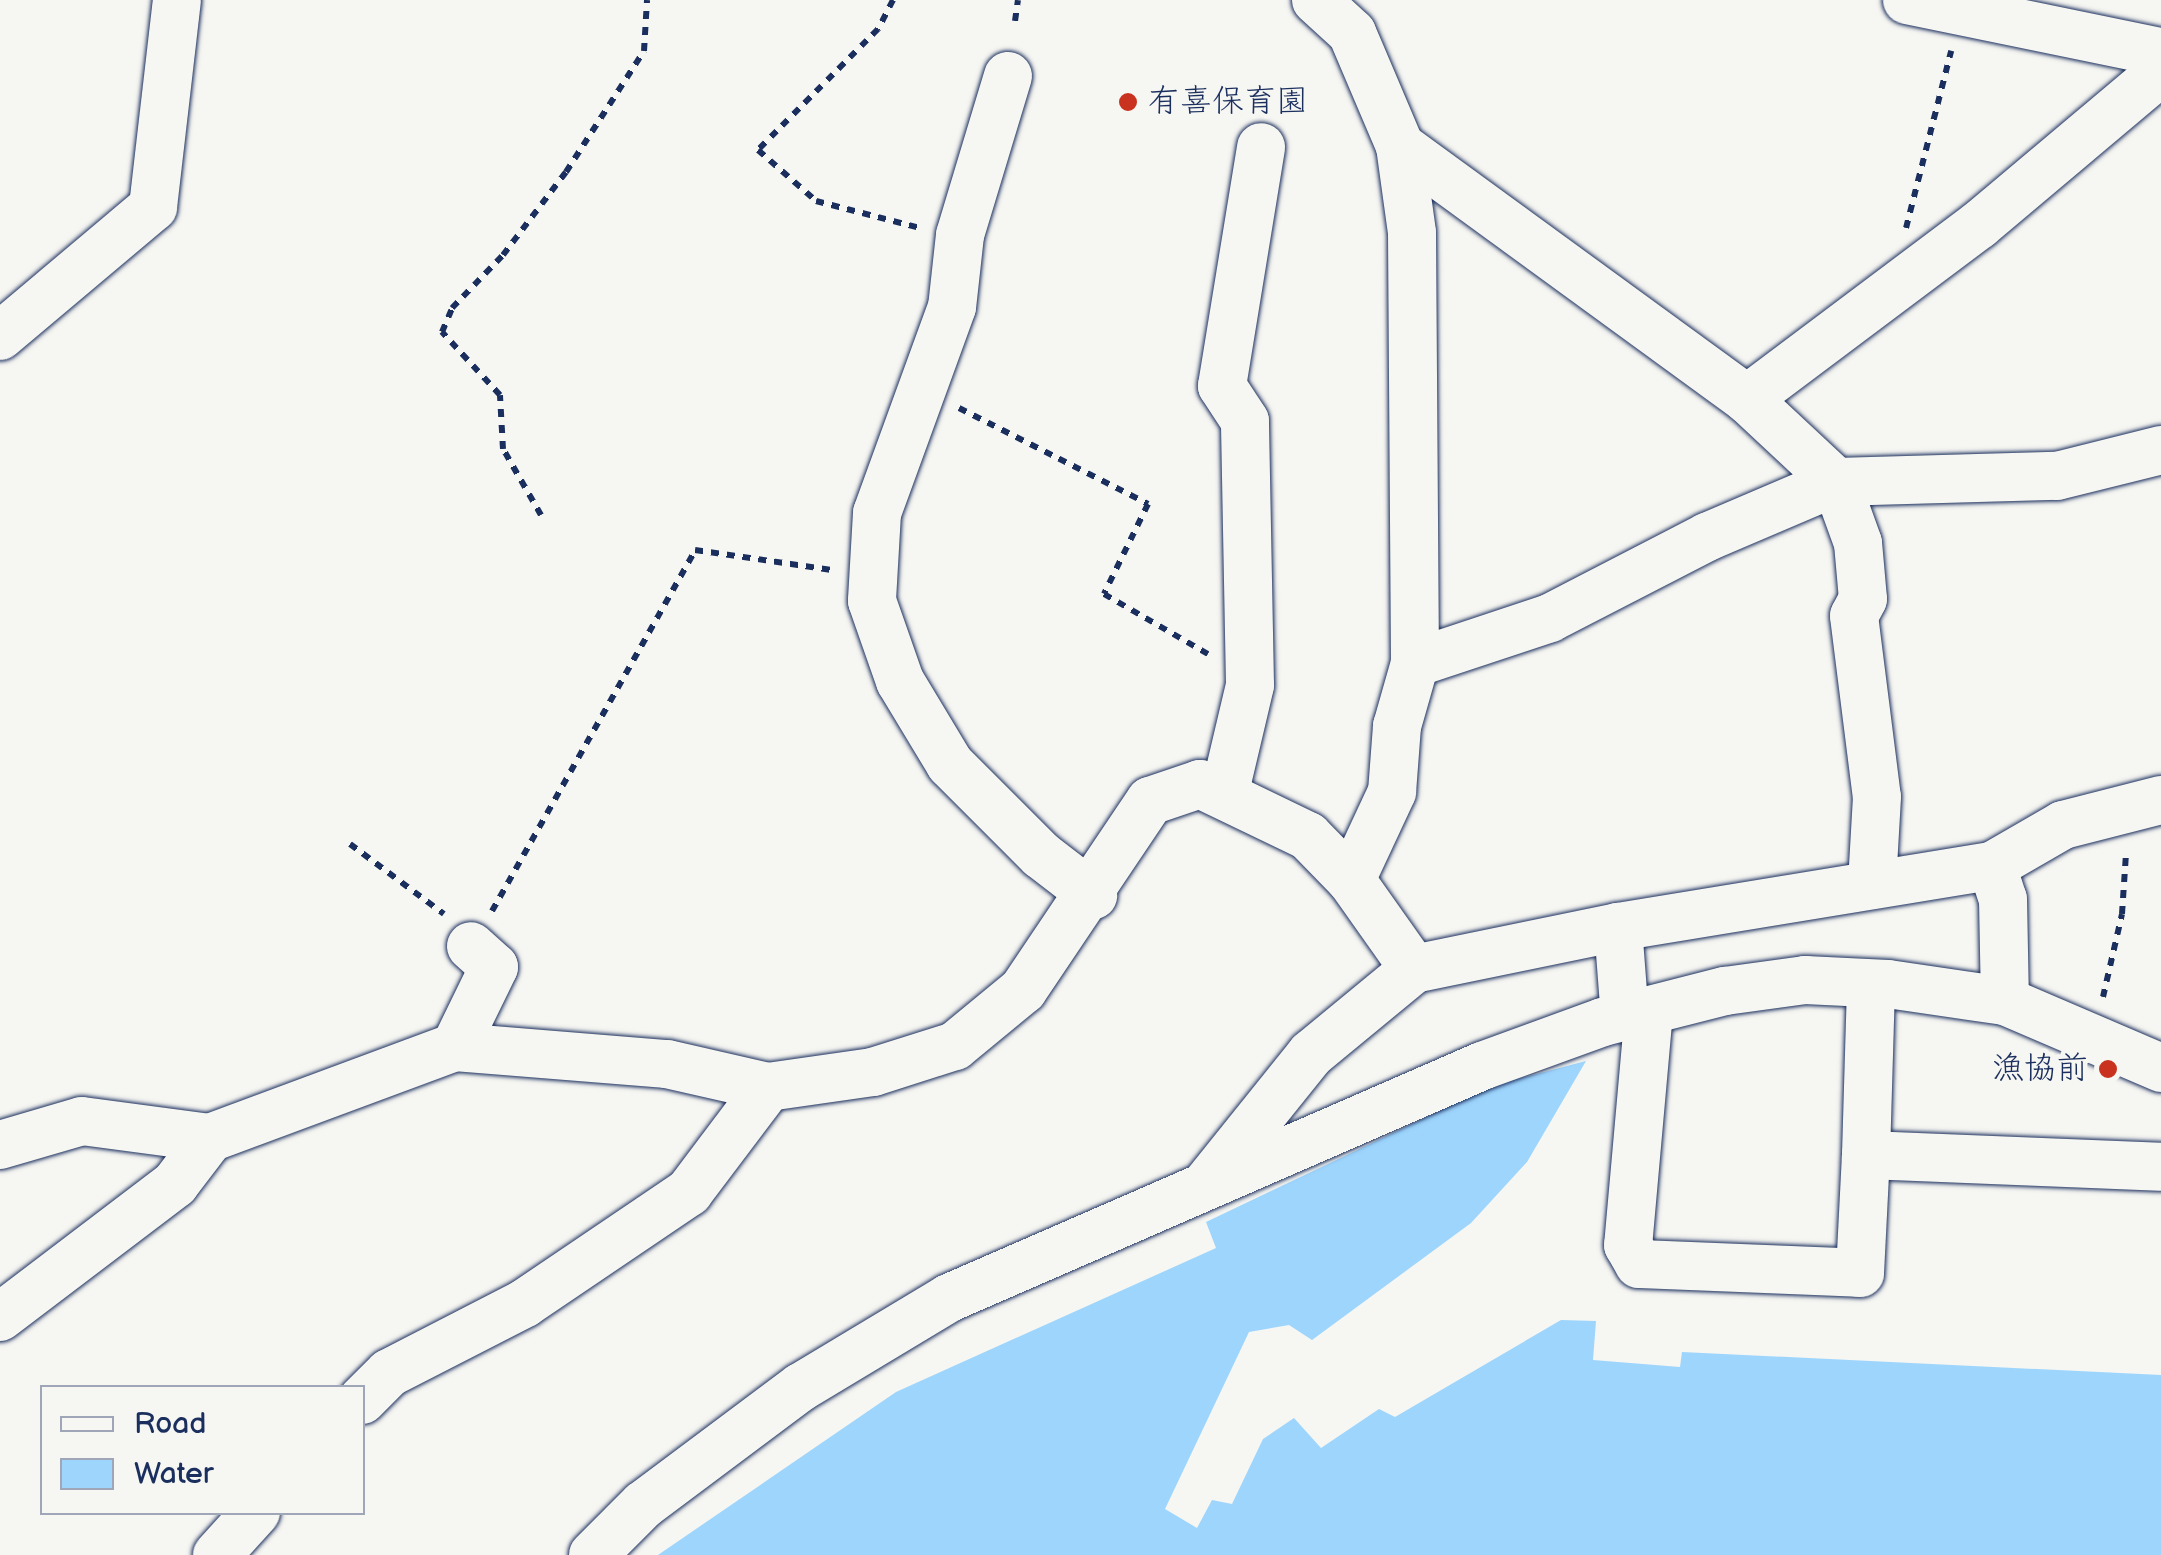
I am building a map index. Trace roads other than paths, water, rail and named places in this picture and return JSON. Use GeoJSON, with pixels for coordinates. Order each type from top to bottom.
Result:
{"type":"FeatureCollection","features":[{"type":"Feature","properties":{"kind":"street"},"geometry":{"type":"LineString","coordinates":[[0,336],[153,206],[177,0]]}},
{"type":"Feature","properties":{"kind":"street"},"geometry":{"type":"LineString","coordinates":[[1316,0],[1352,33],[1400,146],[1412,232],[1415,662],[1397,726],[1392,792],[1351,880]]}},
{"type":"Feature","properties":{"kind":"street"},"geometry":{"type":"LineString","coordinates":[[1907,0],[2161,52]]}},
{"type":"Feature","properties":{"kind":"street"},"geometry":{"type":"LineString","coordinates":[[1746,399],[1948,247],[2161,72]]}},
{"type":"Feature","properties":{"kind":"street"},"geometry":{"type":"LineString","coordinates":[[1008,76],[960,236],[952,307],[877,513],[872,601],[900,682],[950,764],[1040,856],[1093,894]]}},
{"type":"Feature","properties":{"kind":"street"},"geometry":{"type":"LineString","coordinates":[[1400,146],[1746,399],[1836,482],[1858,543],[1863,600],[1854,616],[1878,798],[1872,885]]}},
{"type":"Feature","properties":{"kind":"street"},"geometry":{"type":"LineString","coordinates":[[1226,791],[1249,671],[1246,421],[1222,386],[1260,147]]}},
{"type":"Feature","properties":{"kind":"street"},"geometry":{"type":"LineString","coordinates":[[1415,662],[1550,618],[1707,537],[1836,482],[2057,476],[2161,450]]}},
{"type":"Feature","properties":{"kind":"street"},"geometry":{"type":"LineString","coordinates":[[0,1146],[82,1122],[210,1138],[455,1047],[667,1064],[768,1087],[873,1072],[955,1046],[1023,990],[1093,894],[1150,802],[1200,784],[1226,791],[1308,836],[1351,880],[1414,969]]}},
{"type":"Feature","properties":{"kind":"street"},"geometry":{"type":"LineString","coordinates":[[1203,1188],[1311,1054],[1414,969],[1618,927],[1992,866],[2064,826],[2142,806]]}},
{"type":"Feature","properties":{"kind":"street"},"geometry":{"type":"LineString","coordinates":[[1992,866],[2004,898],[2004,1001]]}},
{"type":"Feature","properties":{"kind":"street"},"geometry":{"type":"LineString","coordinates":[[1618,927],[1637,1014],[1628,1245],[1639,1264],[1860,1273],[1870,984]]}},
{"type":"Feature","properties":{"kind":"street"},"geometry":{"type":"LineString","coordinates":[[455,1047],[494,967],[471,946]]}},
{"type":"Feature","properties":{"kind":"street"},"geometry":{"type":"LineString","coordinates":[[593,1555],[642,1505],[818,1377],[949,1298],[1482,1066],[1637,1014],[1789,982],[1870,984],[2004,1001],[2161,1068]]}},
{"type":"Feature","properties":{"kind":"street"},"geometry":{"type":"LineString","coordinates":[[365,1397],[389,1374],[526,1303],[689,1192],[768,1087]]}},
{"type":"Feature","properties":{"kind":"street"},"geometry":{"type":"LineString","coordinates":[[0,1317],[175,1184],[210,1138]]}},
{"type":"Feature","properties":{"kind":"street"},"geometry":{"type":"LineString","coordinates":[[1866,1155],[2161,1167]]}},
{"type":"Feature","properties":{"kind":"street"},"geometry":{"type":"LineString","coordinates":[[217,1555],[253,1515]]}},
{"type":"Feature","properties":{"kind":"water"},"geometry":{"type":"Polygon","coordinates":[[[1586,1061],[1527,1162],[1471,1223],[1312,1340],[1289,1325],[1249,1332],[1165,1509],[1197,1528],[1212,1500],[1232,1504],[1263,1439],[1294,1418],[1321,1448],[1379,1409],[1395,1417],[1561,1320],[1596,1321],[1593,1360],[1680,1367],[1682,1352],[2161,1375],[2161,1555],[658,1555],[896,1392],[1216,1248],[1206,1222],[1494,1085],[1586,1061]]]}},
{"type":"Feature","properties":{"kind":"place","name":"有喜保育園"},"geometry":{"type":"Point","coordinates":[1128,102]}},
{"type":"Feature","properties":{"kind":"place","name":"漁協前"},"geometry":{"type":"Point","coordinates":[2108,1069]}}]}
